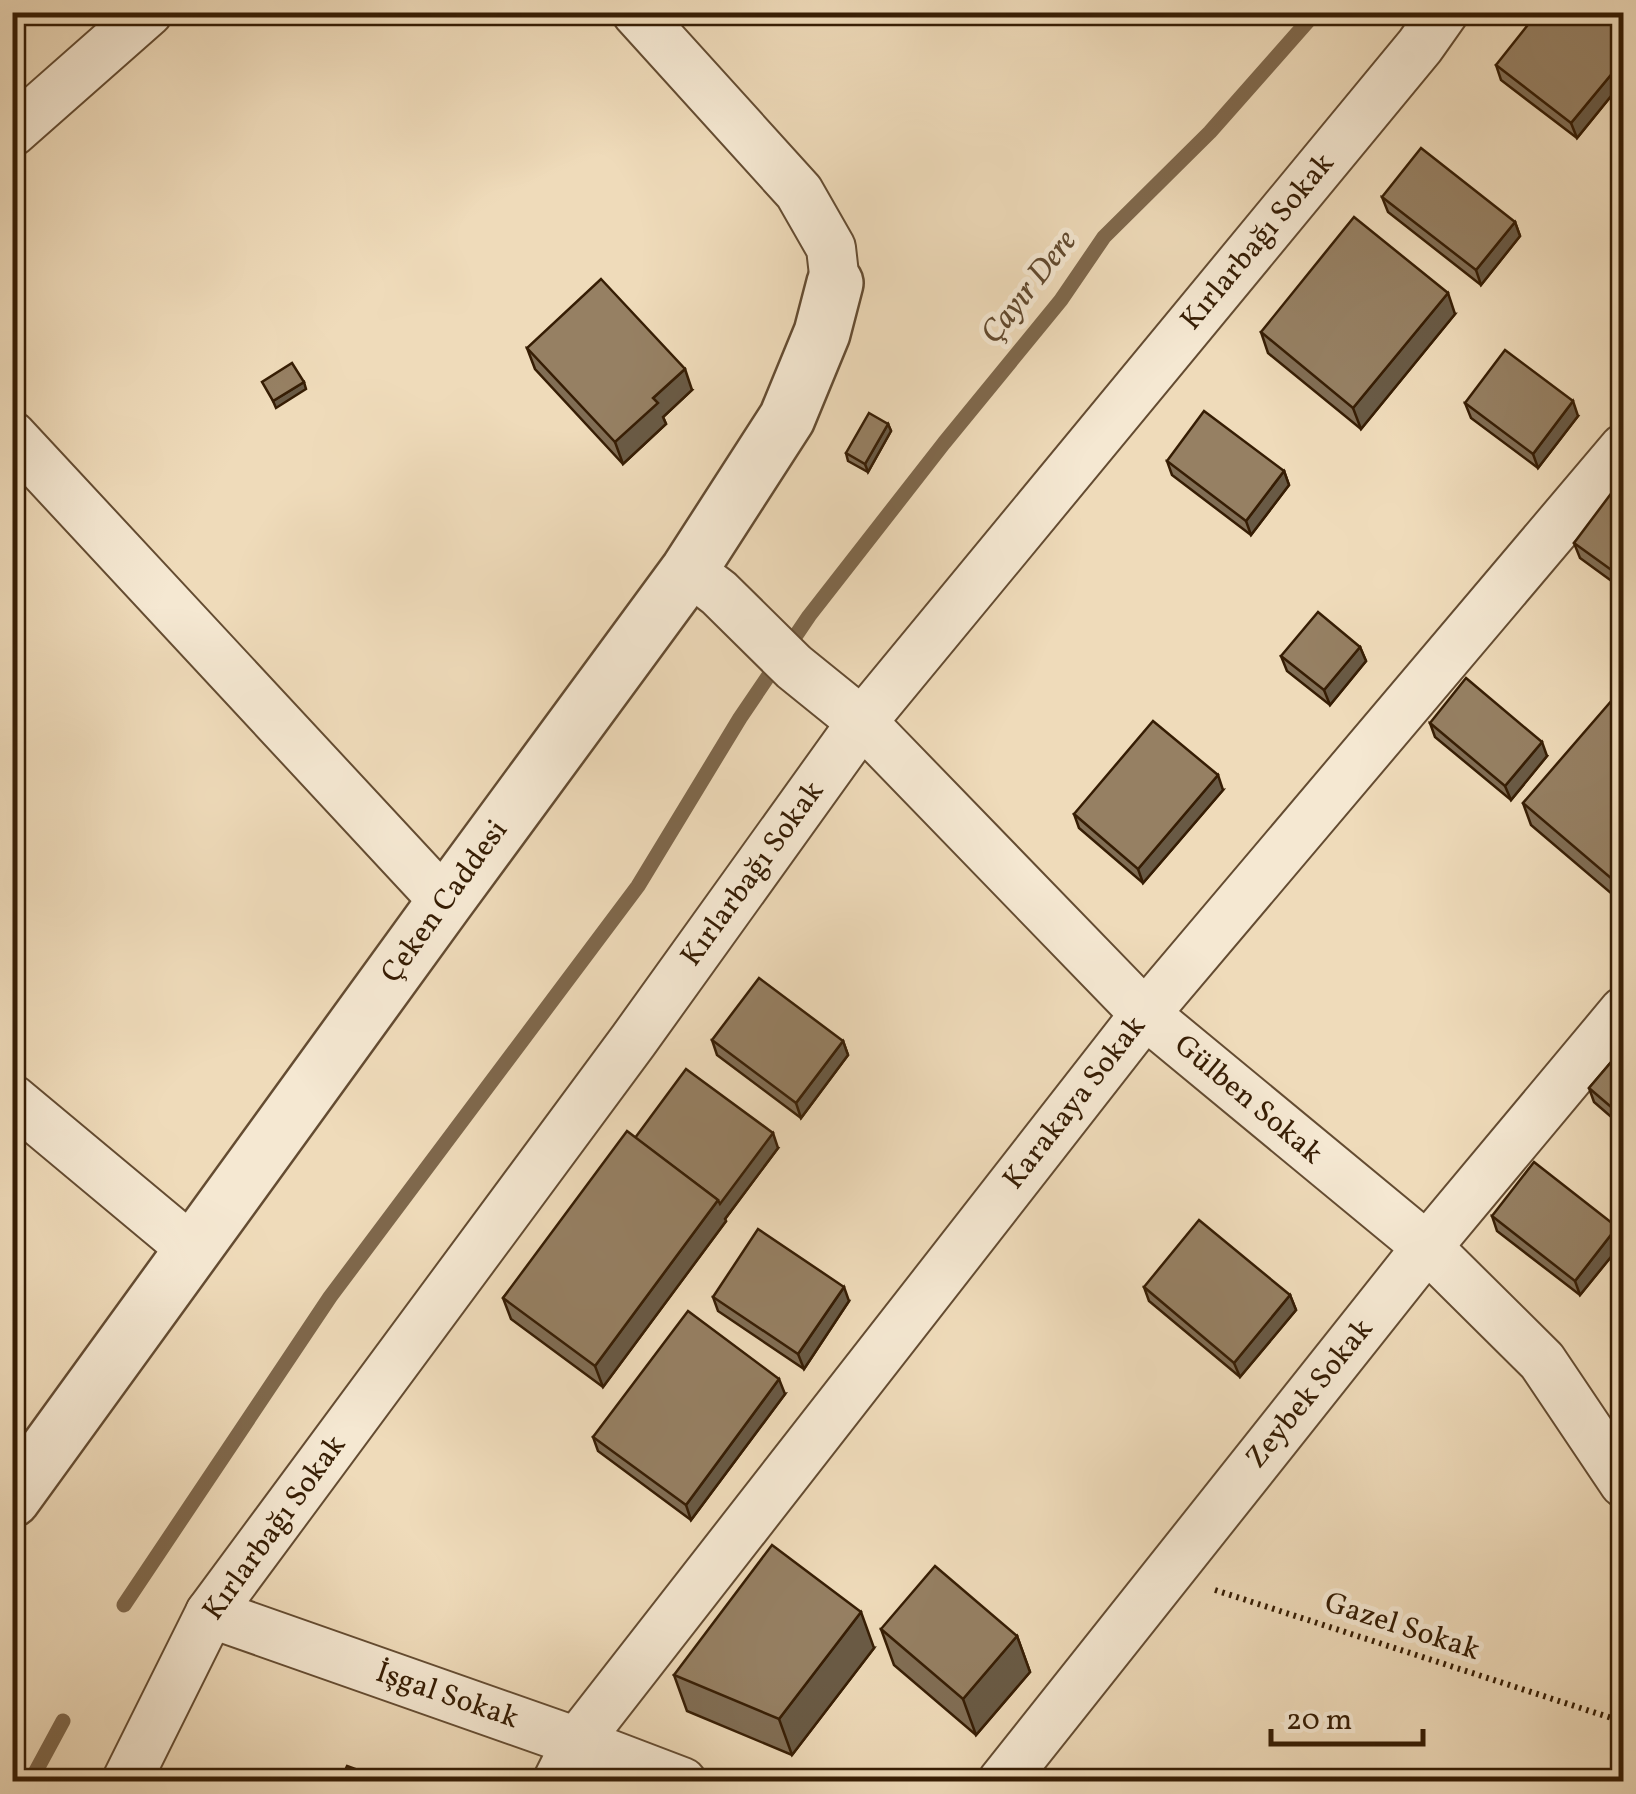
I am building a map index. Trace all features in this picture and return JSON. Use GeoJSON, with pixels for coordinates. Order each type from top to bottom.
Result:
{"type":"FeatureCollection","features":[{"type":"Feature","properties":{"kind":"street"},"geometry":{"type":"LineString","coordinates":[[12,132],[148,12]]}},
{"type":"Feature","properties":{"kind":"street"},"geometry":{"type":"LineString","coordinates":[[636,12],[799,192],[831,248],[835,283]]}},
{"type":"Feature","properties":{"kind":"street","name":"Kırlarbağı Sokak"},"geometry":{"type":"LineString","coordinates":[[126,1782],[210,1613],[633,1041],[862,722],[1408,61],[1444,12]]}},
{"type":"Feature","properties":{"kind":"street","name":"Çeken Caddesi"},"geometry":{"type":"LineString","coordinates":[[12,1499],[689,570],[787,418],[822,332],[835,283]]}},
{"type":"Feature","properties":{"kind":"street"},"geometry":{"type":"LineString","coordinates":[[12,436],[445,902]]}},
{"type":"Feature","properties":{"kind":"street","name":"Karakaya Sokak"},"geometry":{"type":"LineString","coordinates":[[567,1762],[1145,1014],[1624,448]]}},
{"type":"Feature","properties":{"kind":"street","name":"Gülben Sokak"},"geometry":{"type":"LineString","coordinates":[[689,570],[719,593],[794,667],[862,722],[1145,1014],[1427,1247],[1542,1362],[1624,1483]]}},
{"type":"Feature","properties":{"kind":"street","name":"Zeybek Sokak"},"geometry":{"type":"LineString","coordinates":[[1002,1782],[1427,1247],[1624,1010]]}},
{"type":"Feature","properties":{"kind":"street"},"geometry":{"type":"LineString","coordinates":[[12,1099],[192,1250]]}},
{"type":"Feature","properties":{"kind":"street","name":"İşgal Sokak"},"geometry":{"type":"LineString","coordinates":[[210,1613],[567,1762],[682,1782]]}},
{"type":"Feature","properties":{"kind":"path","name":"Gazel Sokak"},"geometry":{"type":"LineString","coordinates":[[1166,1574],[1624,1722]]}},
{"type":"Feature","properties":{"kind":"building"},"geometry":{"type":"Polygon","coordinates":[[[1538,12],[1624,12],[1624,59],[1571,123],[1496,65],[1538,12]]]}},
{"type":"Feature","properties":{"kind":"building"},"geometry":{"type":"Polygon","coordinates":[[[1421,148],[1515,222],[1476,270],[1382,197],[1421,148]]]}},
{"type":"Feature","properties":{"kind":"building"},"geometry":{"type":"Polygon","coordinates":[[[1354,217],[1448,293],[1353,408],[1261,332],[1354,217]]]}},
{"type":"Feature","properties":{"kind":"building"},"geometry":{"type":"Polygon","coordinates":[[[601,279],[685,369],[653,398],[658,403],[615,442],[527,348],[601,279]]]}},
{"type":"Feature","properties":{"kind":"building"},"geometry":{"type":"Polygon","coordinates":[[[1505,350],[1573,401],[1533,454],[1465,403],[1505,350]]]}},
{"type":"Feature","properties":{"kind":"building"},"geometry":{"type":"Polygon","coordinates":[[[292,363],[304,382],[273,401],[262,382],[292,363]]]}},
{"type":"Feature","properties":{"kind":"building"},"geometry":{"type":"Polygon","coordinates":[[[1204,411],[1284,471],[1246,521],[1167,461],[1204,411]]]}},
{"type":"Feature","properties":{"kind":"building"},"geometry":{"type":"Polygon","coordinates":[[[869,413],[888,424],[865,464],[846,453],[869,413]]]}},
{"type":"Feature","properties":{"kind":"building"},"geometry":{"type":"Polygon","coordinates":[[[1616,487],[1624,493],[1624,579],[1574,543],[1616,487]]]}},
{"type":"Feature","properties":{"kind":"building"},"geometry":{"type":"Polygon","coordinates":[[[1318,612],[1360,647],[1324,690],[1281,656],[1318,612]]]}},
{"type":"Feature","properties":{"kind":"building"},"geometry":{"type":"Polygon","coordinates":[[[1466,678],[1542,742],[1505,786],[1430,723],[1466,678]]]}},
{"type":"Feature","properties":{"kind":"building"},"geometry":{"type":"Polygon","coordinates":[[[1613,699],[1624,709],[1624,865],[1612,879],[1523,803],[1613,699]]]}},
{"type":"Feature","properties":{"kind":"building"},"geometry":{"type":"Polygon","coordinates":[[[1153,721],[1218,775],[1138,869],[1074,814],[1153,721]]]}},
{"type":"Feature","properties":{"kind":"building"},"geometry":{"type":"Polygon","coordinates":[[[759,978],[843,1041],[796,1103],[712,1040],[759,978]]]}},
{"type":"Feature","properties":{"kind":"building"},"geometry":{"type":"Polygon","coordinates":[[[1624,1047],[1624,1118],[1589,1088],[1624,1047]]]}},
{"type":"Feature","properties":{"kind":"building"},"geometry":{"type":"Polygon","coordinates":[[[686,1069],[773,1133],[720,1204],[635,1138],[686,1069]]]}},
{"type":"Feature","properties":{"kind":"building"},"geometry":{"type":"Polygon","coordinates":[[[627,1131],[718,1200],[595,1366],[503,1298],[627,1131]]]}},
{"type":"Feature","properties":{"kind":"building"},"geometry":{"type":"Polygon","coordinates":[[[1534,1162],[1617,1227],[1575,1281],[1492,1216],[1534,1162]]]}},
{"type":"Feature","properties":{"kind":"building"},"geometry":{"type":"Polygon","coordinates":[[[1199,1220],[1290,1295],[1234,1363],[1144,1287],[1199,1220]]]}},
{"type":"Feature","properties":{"kind":"building"},"geometry":{"type":"Polygon","coordinates":[[[758,1229],[844,1287],[798,1354],[713,1297],[758,1229]]]}},
{"type":"Feature","properties":{"kind":"building"},"geometry":{"type":"Polygon","coordinates":[[[688,1311],[779,1379],[686,1505],[593,1437],[688,1311]]]}},
{"type":"Feature","properties":{"kind":"building"},"geometry":{"type":"Polygon","coordinates":[[[772,1545],[861,1612],[779,1719],[674,1675],[772,1545]]]}},
{"type":"Feature","properties":{"kind":"building"},"geometry":{"type":"Polygon","coordinates":[[[935,1566],[1017,1636],[963,1699],[881,1629],[935,1566]]]}},
{"type":"Feature","properties":{"kind":"building"},"geometry":{"type":"Polygon","coordinates":[[[347,1766],[391,1782],[340,1782],[347,1766]]]}},
{"type":"Feature","properties":{"kind":"waterway","name":"Çayır Dere"},"geometry":{"type":"LineString","coordinates":[[124,1605],[330,1297],[638,886],[740,718],[809,616],[1061,300],[1104,237],[1210,132],[1316,12]]}},
{"type":"Feature","properties":{"kind":"waterway"},"geometry":{"type":"LineString","coordinates":[[30,1782],[63,1721]]}}]}
